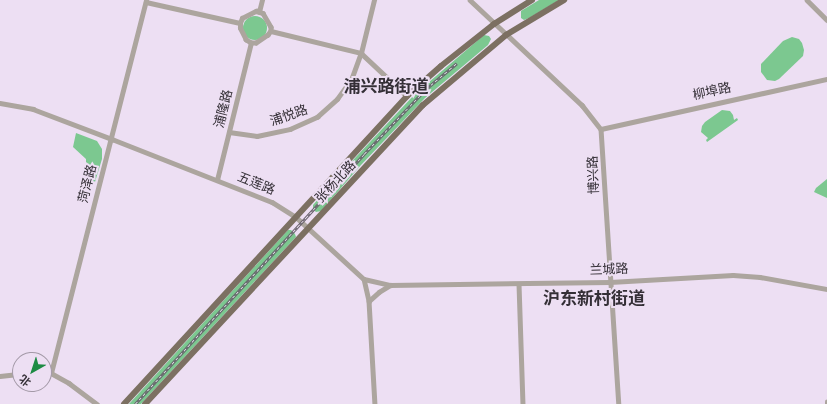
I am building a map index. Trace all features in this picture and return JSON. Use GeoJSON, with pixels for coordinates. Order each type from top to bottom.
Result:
{"type":"FeatureCollection","features":[{"type":"Feature","properties":{"kind":"main road","name":"张杨北路"},"geometry":{"type":"LineString","coordinates":[[124,404],[407,96],[441,66],[494,24],[532,0]]}},
{"type":"Feature","properties":{"kind":"main road","name":"张杨北路"},"geometry":{"type":"LineString","coordinates":[[145,404],[423,105],[506,35],[564,0]]}},
{"type":"Feature","properties":{"kind":"street"},"geometry":{"type":"LineString","coordinates":[[259,12],[262,0]]}},
{"type":"Feature","properties":{"kind":"street","name":"浦悦路"},"geometry":{"type":"LineString","coordinates":[[230,132],[257,136],[272,134],[290,129],[317,118],[337,99],[351,80],[361,53],[374,0]]}},
{"type":"Feature","properties":{"kind":"street"},"geometry":{"type":"LineString","coordinates":[[470,0],[582,105],[601,129]]}},
{"type":"Feature","properties":{"kind":"street"},"geometry":{"type":"LineString","coordinates":[[807,0],[827,20]]}},
{"type":"Feature","properties":{"kind":"street"},"geometry":{"type":"LineString","coordinates":[[146,1],[240,23]]}},
{"type":"Feature","properties":{"kind":"street","name":"菏泽路"},"geometry":{"type":"LineString","coordinates":[[52,370],[146,1]]}},
{"type":"Feature","properties":{"kind":"street"},"geometry":{"type":"LineString","coordinates":[[256,11],[263,13],[271,27],[271,31],[256,43],[251,43],[246,40],[240,28],[240,23],[242,18],[256,11]]}},
{"type":"Feature","properties":{"kind":"street"},"geometry":{"type":"LineString","coordinates":[[271,31],[361,53],[407,96]]}},
{"type":"Feature","properties":{"kind":"street","name":"浦隆路"},"geometry":{"type":"LineString","coordinates":[[217,180],[251,43]]}},
{"type":"Feature","properties":{"kind":"street","name":"柳埠路"},"geometry":{"type":"LineString","coordinates":[[601,129],[827,79]]}},
{"type":"Feature","properties":{"kind":"street","name":"五莲路"},"geometry":{"type":"LineString","coordinates":[[0,104],[33,109],[272,202],[296,217],[364,279]]}},
{"type":"Feature","properties":{"kind":"street","name":"博兴路"},"geometry":{"type":"LineString","coordinates":[[601,129],[618,404]]}},
{"type":"Feature","properties":{"kind":"street","name":"兰城路"},"geometry":{"type":"LineString","coordinates":[[364,279],[390,286],[610,282],[733,275],[760,277],[827,289]]}},
{"type":"Feature","properties":{"kind":"street"},"geometry":{"type":"LineString","coordinates":[[364,279],[369,301],[375,404]]}},
{"type":"Feature","properties":{"kind":"street"},"geometry":{"type":"LineString","coordinates":[[520,284],[523,404]]}},
{"type":"Feature","properties":{"kind":"street"},"geometry":{"type":"LineString","coordinates":[[369,301],[379,292],[390,286]]}},
{"type":"Feature","properties":{"kind":"street"},"geometry":{"type":"LineString","coordinates":[[0,376],[12,375]]}},
{"type":"Feature","properties":{"kind":"street"},"geometry":{"type":"LineString","coordinates":[[52,375],[85,393],[97,404]]}},
{"type":"Feature","properties":{"kind":"green space"},"geometry":{"type":"Polygon","coordinates":[[[539,0],[559,0],[529,18],[524,20],[521,18],[521,11],[539,0]]]}},
{"type":"Feature","properties":{"kind":"green space"},"geometry":{"type":"Polygon","coordinates":[[[250,16],[260,16],[267,23],[267,33],[260,40],[250,40],[243,33],[243,23],[250,16]]]}},
{"type":"Feature","properties":{"kind":"green space"},"geometry":{"type":"Polygon","coordinates":[[[484,35],[489,36],[491,39],[488,45],[425,98],[361,165],[321,211],[316,212],[313,209],[313,205],[415,94],[484,35]]]}},
{"type":"Feature","properties":{"kind":"green space"},"geometry":{"type":"Polygon","coordinates":[[[792,37],[799,39],[802,43],[804,50],[803,56],[779,79],[775,81],[767,80],[761,72],[761,64],[783,41],[792,37]]]}},
{"type":"Feature","properties":{"kind":"green space"},"geometry":{"type":"Polygon","coordinates":[[[722,110],[730,111],[734,120],[737,118],[738,120],[707,142],[706,140],[708,138],[701,132],[702,126],[705,122],[722,110]]]}},
{"type":"Feature","properties":{"kind":"green space"},"geometry":{"type":"Polygon","coordinates":[[[76,133],[97,141],[102,149],[102,159],[95,182],[86,180],[86,159],[73,147],[76,133]]]}},
{"type":"Feature","properties":{"kind":"green space"},"geometry":{"type":"Polygon","coordinates":[[[827,179],[827,198],[814,192],[816,188],[827,179]]]}},
{"type":"Feature","properties":{"kind":"green space"},"geometry":{"type":"Polygon","coordinates":[[[288,230],[291,230],[296,237],[141,404],[129,404],[288,230]]]}},
{"type":"Feature","properties":{"kind":"railway"},"geometry":{"type":"LineString","coordinates":[[135,404],[364,154],[426,89],[457,63]]}},
{"type":"Feature","properties":{"kind":"district","name":"浦兴路街道"},"geometry":{"type":"Point","coordinates":[386,87]}},
{"type":"Feature","properties":{"kind":"district","name":"沪东新村街道"},"geometry":{"type":"Point","coordinates":[594,299]}}]}
